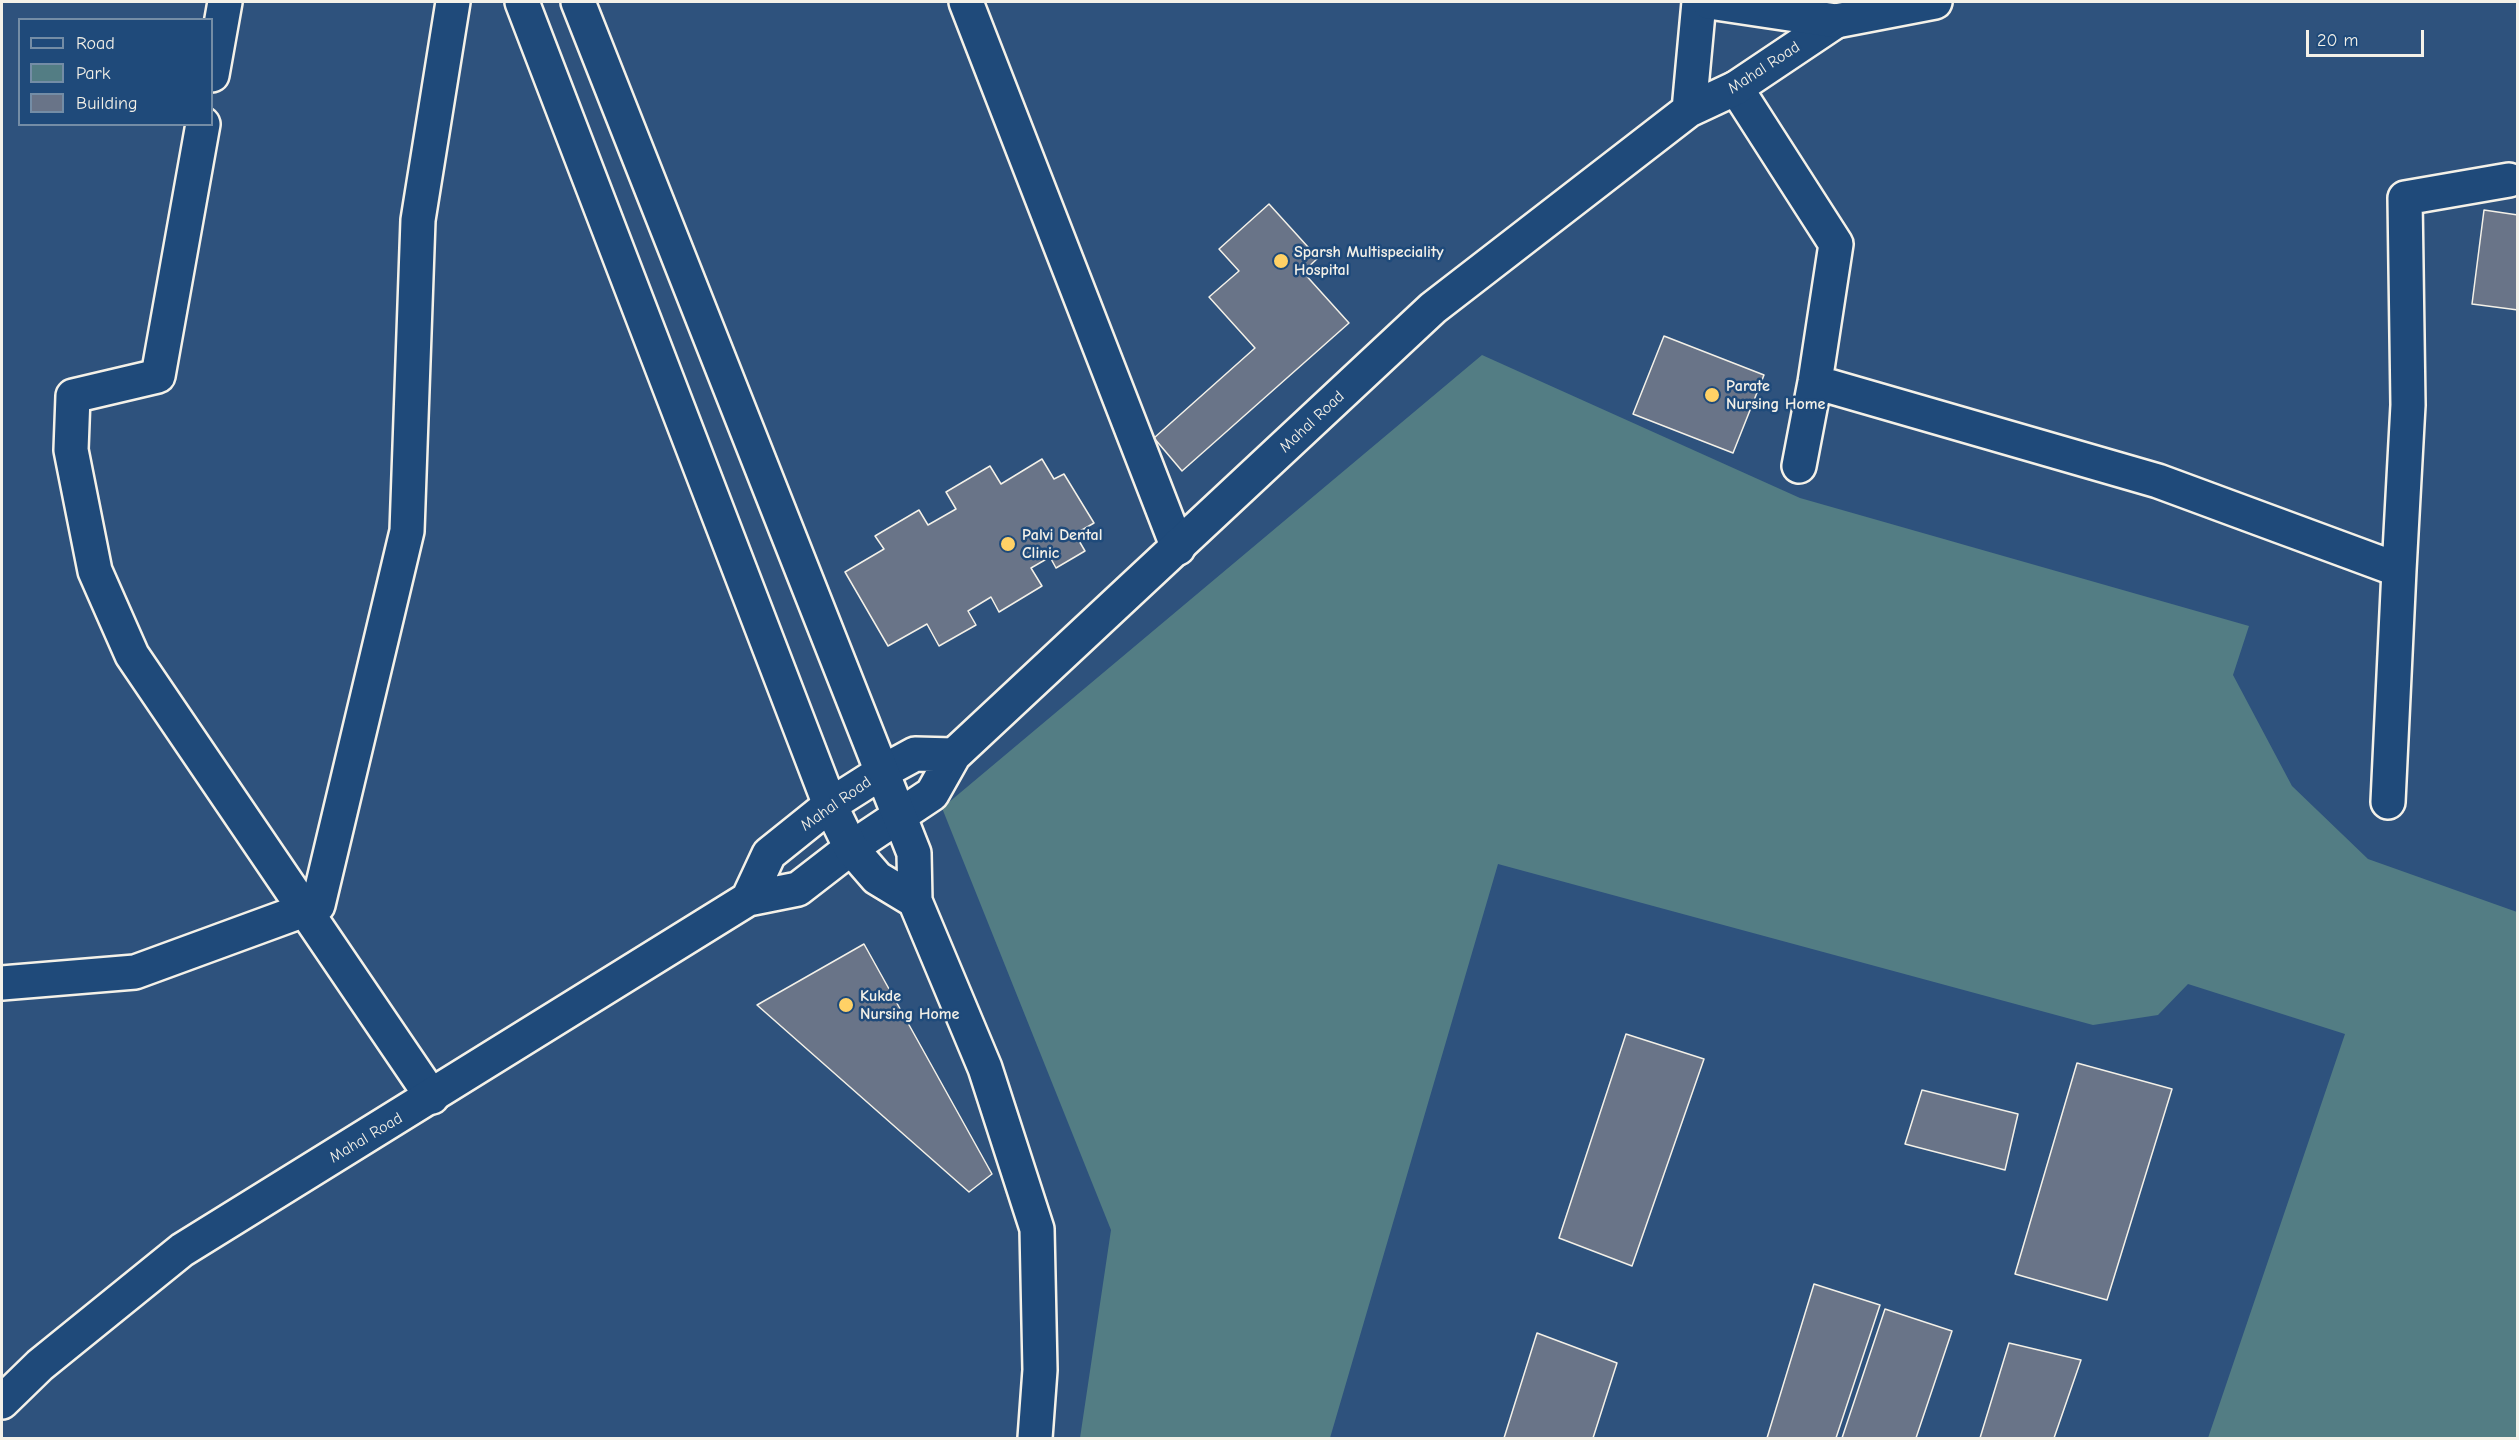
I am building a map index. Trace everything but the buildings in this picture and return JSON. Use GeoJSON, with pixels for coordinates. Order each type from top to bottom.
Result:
{"type":"FeatureCollection","features":[{"type":"Feature","properties":{"kind":"street"},"geometry":{"type":"LineString","coordinates":[[213,69],[225,2]]}},
{"type":"Feature","properties":{"kind":"street"},"geometry":{"type":"LineString","coordinates":[[2,983],[135,972],[318,905],[407,531],[418,220],[453,2]]}},
{"type":"Feature","properties":{"kind":"street"},"geometry":{"type":"LineString","coordinates":[[522,2],[830,805],[851,848],[877,878],[915,901]]}},
{"type":"Feature","properties":{"kind":"street"},"geometry":{"type":"LineString","coordinates":[[578,2],[914,853],[915,901],[985,1068],[1037,1229],[1040,1370],[1035,1438]]}},
{"type":"Feature","properties":{"kind":"street"},"geometry":{"type":"LineString","coordinates":[[966,2],[1178,548]]}},
{"type":"Feature","properties":{"kind":"street"},"geometry":{"type":"LineString","coordinates":[[1689,110],[1699,2]]}},
{"type":"Feature","properties":{"kind":"street"},"geometry":{"type":"LineString","coordinates":[[1710,2],[1836,21],[1935,2]]}},
{"type":"Feature","properties":{"kind":"street","name":"Mahal Road"},"geometry":{"type":"LineString","coordinates":[[2,1402],[40,1365],[182,1250],[748,899],[798,889],[851,848],[932,794],[954,755],[1433,308],[1689,110],[1736,88],[1836,21]]}},
{"type":"Feature","properties":{"kind":"street"},"geometry":{"type":"LineString","coordinates":[[1736,88],[1836,244],[1815,382],[1799,466]]}},
{"type":"Feature","properties":{"kind":"street"},"geometry":{"type":"LineString","coordinates":[[203,126],[158,376],[73,396],[71,450],[95,571],[132,655],[432,1097]]}},
{"type":"Feature","properties":{"kind":"street"},"geometry":{"type":"LineString","coordinates":[[2388,802],[2408,405],[2405,198],[2509,180]]}},
{"type":"Feature","properties":{"kind":"street"},"geometry":{"type":"LineString","coordinates":[[1815,382],[2158,481],[2398,570]]}},
{"type":"Feature","properties":{"kind":"street","name":"Mahal Road"},"geometry":{"type":"LineString","coordinates":[[748,899],[769,854],[830,805],[915,754],[954,755]]}},
{"type":"Feature","properties":{"kind":"green space"},"geometry":{"type":"Polygon","coordinates":[[[1482,355],[1800,498],[2249,626],[2233,675],[2292,786],[2368,859],[2517,912],[2517,1438],[2208,1438],[2345,1034],[2188,984],[2158,1015],[2093,1025],[1498,864],[1330,1438],[1080,1438],[1111,1230],[942,808],[1482,355]]]}},
{"type":"Feature","properties":{"kind":"place","name":"Sparsh Multispeciality Hospital"},"geometry":{"type":"Point","coordinates":[1281,261]}},
{"type":"Feature","properties":{"kind":"place","name":"Parate Nursing Home"},"geometry":{"type":"Point","coordinates":[1712,395]}},
{"type":"Feature","properties":{"kind":"place","name":"Palvi Dental Clinic"},"geometry":{"type":"Point","coordinates":[1008,544]}},
{"type":"Feature","properties":{"kind":"place","name":"Kukde Nursing Home"},"geometry":{"type":"Point","coordinates":[846,1005]}}]}
